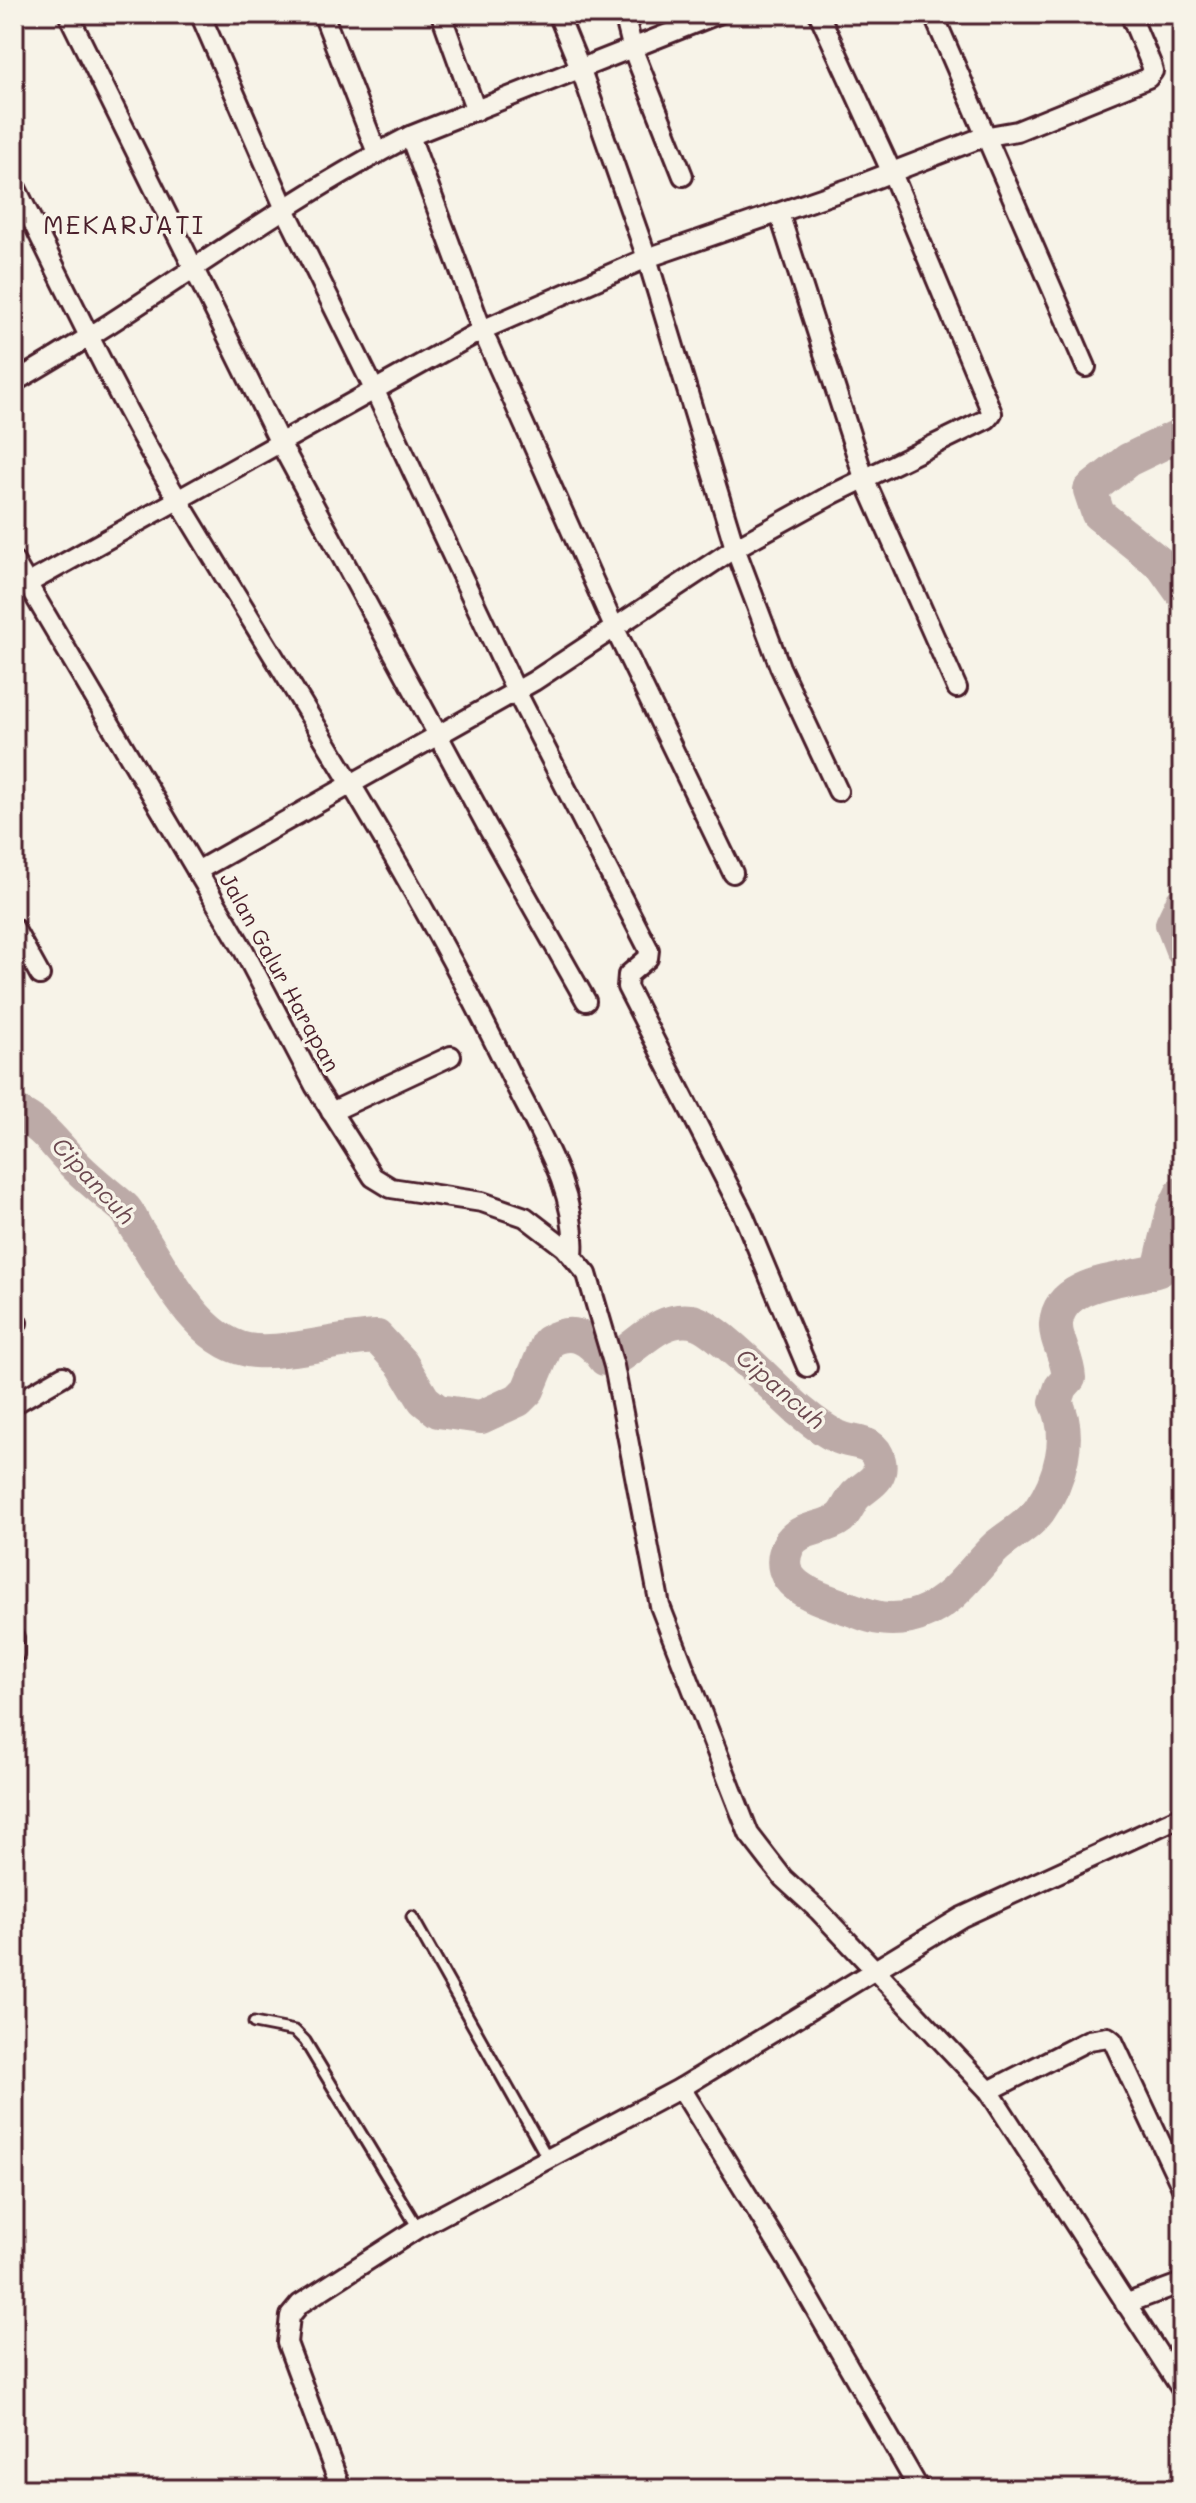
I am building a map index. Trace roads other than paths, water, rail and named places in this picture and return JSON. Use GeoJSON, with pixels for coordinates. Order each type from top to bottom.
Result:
{"type":"FeatureCollection","features":[{"type":"Feature","properties":{"kind":"street"},"geometry":{"type":"LineString","coordinates":[[68,14],[280,443],[437,736],[586,1001]]}},
{"type":"Feature","properties":{"kind":"street"},"geometry":{"type":"LineString","coordinates":[[200,14],[285,209],[374,389],[516,691],[649,950],[648,958],[628,975],[627,987],[743,1214],[807,1367]]}},
{"type":"Feature","properties":{"kind":"street"},"geometry":{"type":"LineString","coordinates":[[323,14],[377,153]]}},
{"type":"Feature","properties":{"kind":"street"},"geometry":{"type":"LineString","coordinates":[[441,14],[476,111]]}},
{"type":"Feature","properties":{"kind":"street"},"geometry":{"type":"LineString","coordinates":[[558,14],[581,70],[647,258],[735,548],[780,667],[838,791]]}},
{"type":"Feature","properties":{"kind":"street"},"geometry":{"type":"LineString","coordinates":[[624,14],[633,50],[683,176]]}},
{"type":"Feature","properties":{"kind":"street"},"geometry":{"type":"LineString","coordinates":[[14,382],[90,339],[285,209],[377,153],[410,136],[718,14]]}},
{"type":"Feature","properties":{"kind":"street"},"geometry":{"type":"LineString","coordinates":[[197,871],[516,691],[735,548],[864,478],[987,419],[992,413],[892,173],[819,14]]}},
{"type":"Feature","properties":{"kind":"street"},"geometry":{"type":"LineString","coordinates":[[933,14],[983,137],[1086,367]]}},
{"type":"Feature","properties":{"kind":"street"},"geometry":{"type":"LineString","coordinates":[[22,583],[179,501],[482,330],[647,258],[892,173],[983,137],[1017,131],[1148,78],[1153,71],[1130,14]]}},
{"type":"Feature","properties":{"kind":"street"},"geometry":{"type":"LineString","coordinates":[[410,136],[482,330],[614,627],[733,873]]}},
{"type":"Feature","properties":{"kind":"street"},"geometry":{"type":"LineString","coordinates":[[14,184],[90,339],[179,501],[353,785],[469,991],[564,1187],[575,1233],[573,1256]]}},
{"type":"Feature","properties":{"kind":"street"},"geometry":{"type":"LineString","coordinates":[[779,213],[864,478],[957,688]]}},
{"type":"Feature","properties":{"kind":"street","name":"Jalan Galur Harapan"},"geometry":{"type":"LineString","coordinates":[[14,561],[22,583],[197,871],[331,1112],[366,1168],[382,1184],[504,1209],[543,1230],[573,1256],[587,1274],[596,1293],[614,1366],[660,1606],[733,1801],[762,1854],[989,2091],[1182,2390]]}},
{"type":"Feature","properties":{"kind":"street"},"geometry":{"type":"LineString","coordinates":[[14,928],[40,975]]}},
{"type":"Feature","properties":{"kind":"street"},"geometry":{"type":"LineString","coordinates":[[331,1112],[451,1056]]}},
{"type":"Feature","properties":{"kind":"street"},"geometry":{"type":"LineString","coordinates":[[14,1404],[63,1376]]}},
{"type":"Feature","properties":{"kind":"street"},"geometry":{"type":"LineString","coordinates":[[14,1638],[14,1654]]}},
{"type":"Feature","properties":{"kind":"street"},"geometry":{"type":"LineString","coordinates":[[341,2489],[287,2343],[290,2316],[300,2304],[342,2274],[418,2228],[681,2088],[962,1917],[1182,1816]]}},
{"type":"Feature","properties":{"kind":"street"},"geometry":{"type":"LineString","coordinates":[[989,2091],[1089,2040],[1108,2037],[1113,2041],[1182,2188]]}},
{"type":"Feature","properties":{"kind":"street"},"geometry":{"type":"LineString","coordinates":[[681,2088],[788,2261],[919,2489]]}},
{"type":"Feature","properties":{"kind":"street"},"geometry":{"type":"LineString","coordinates":[[1125,2304],[1182,2283]]}},
{"type":"Feature","properties":{"kind":"lane"},"geometry":{"type":"LineString","coordinates":[[412,1917],[548,2159]]}},
{"type":"Feature","properties":{"kind":"lane"},"geometry":{"type":"LineString","coordinates":[[254,2023],[295,2031],[305,2041],[418,2228]]}},
{"type":"Feature","properties":{"kind":"waterway","name":"Cipancuh"},"geometry":{"type":"LineString","coordinates":[[1182,434],[1128,460],[1090,490],[1098,514],[1162,565],[1182,593]]}},
{"type":"Feature","properties":{"kind":"waterway","name":"Cipancuh"},"geometry":{"type":"LineString","coordinates":[[1182,903],[1172,924],[1182,950]]}},
{"type":"Feature","properties":{"kind":"waterway","name":"Cipancuh"},"geometry":{"type":"LineString","coordinates":[[14,1111],[42,1129],[83,1172],[125,1209],[171,1284],[216,1336],[235,1346],[255,1351],[286,1350],[377,1337],[402,1364],[424,1400],[438,1411],[481,1417],[518,1400],[528,1390],[548,1342],[565,1335],[587,1340],[605,1359],[613,1360],[669,1323],[691,1321],[702,1325],[818,1425],[842,1439],[867,1445],[876,1454],[880,1467],[874,1480],[855,1497],[840,1518],[792,1540],[784,1560],[786,1571],[800,1588],[823,1599],[886,1619],[912,1617],[938,1605],[997,1546],[1025,1526],[1039,1511],[1053,1486],[1064,1444],[1061,1415],[1056,1402],[1061,1387],[1069,1378],[1056,1330],[1060,1309],[1069,1298],[1097,1284],[1159,1270],[1173,1211],[1182,1192]]}},
{"type":"Feature","properties":{"kind":"district","name":"MEKARJATI"},"geometry":{"type":"Point","coordinates":[124,225]}}]}
